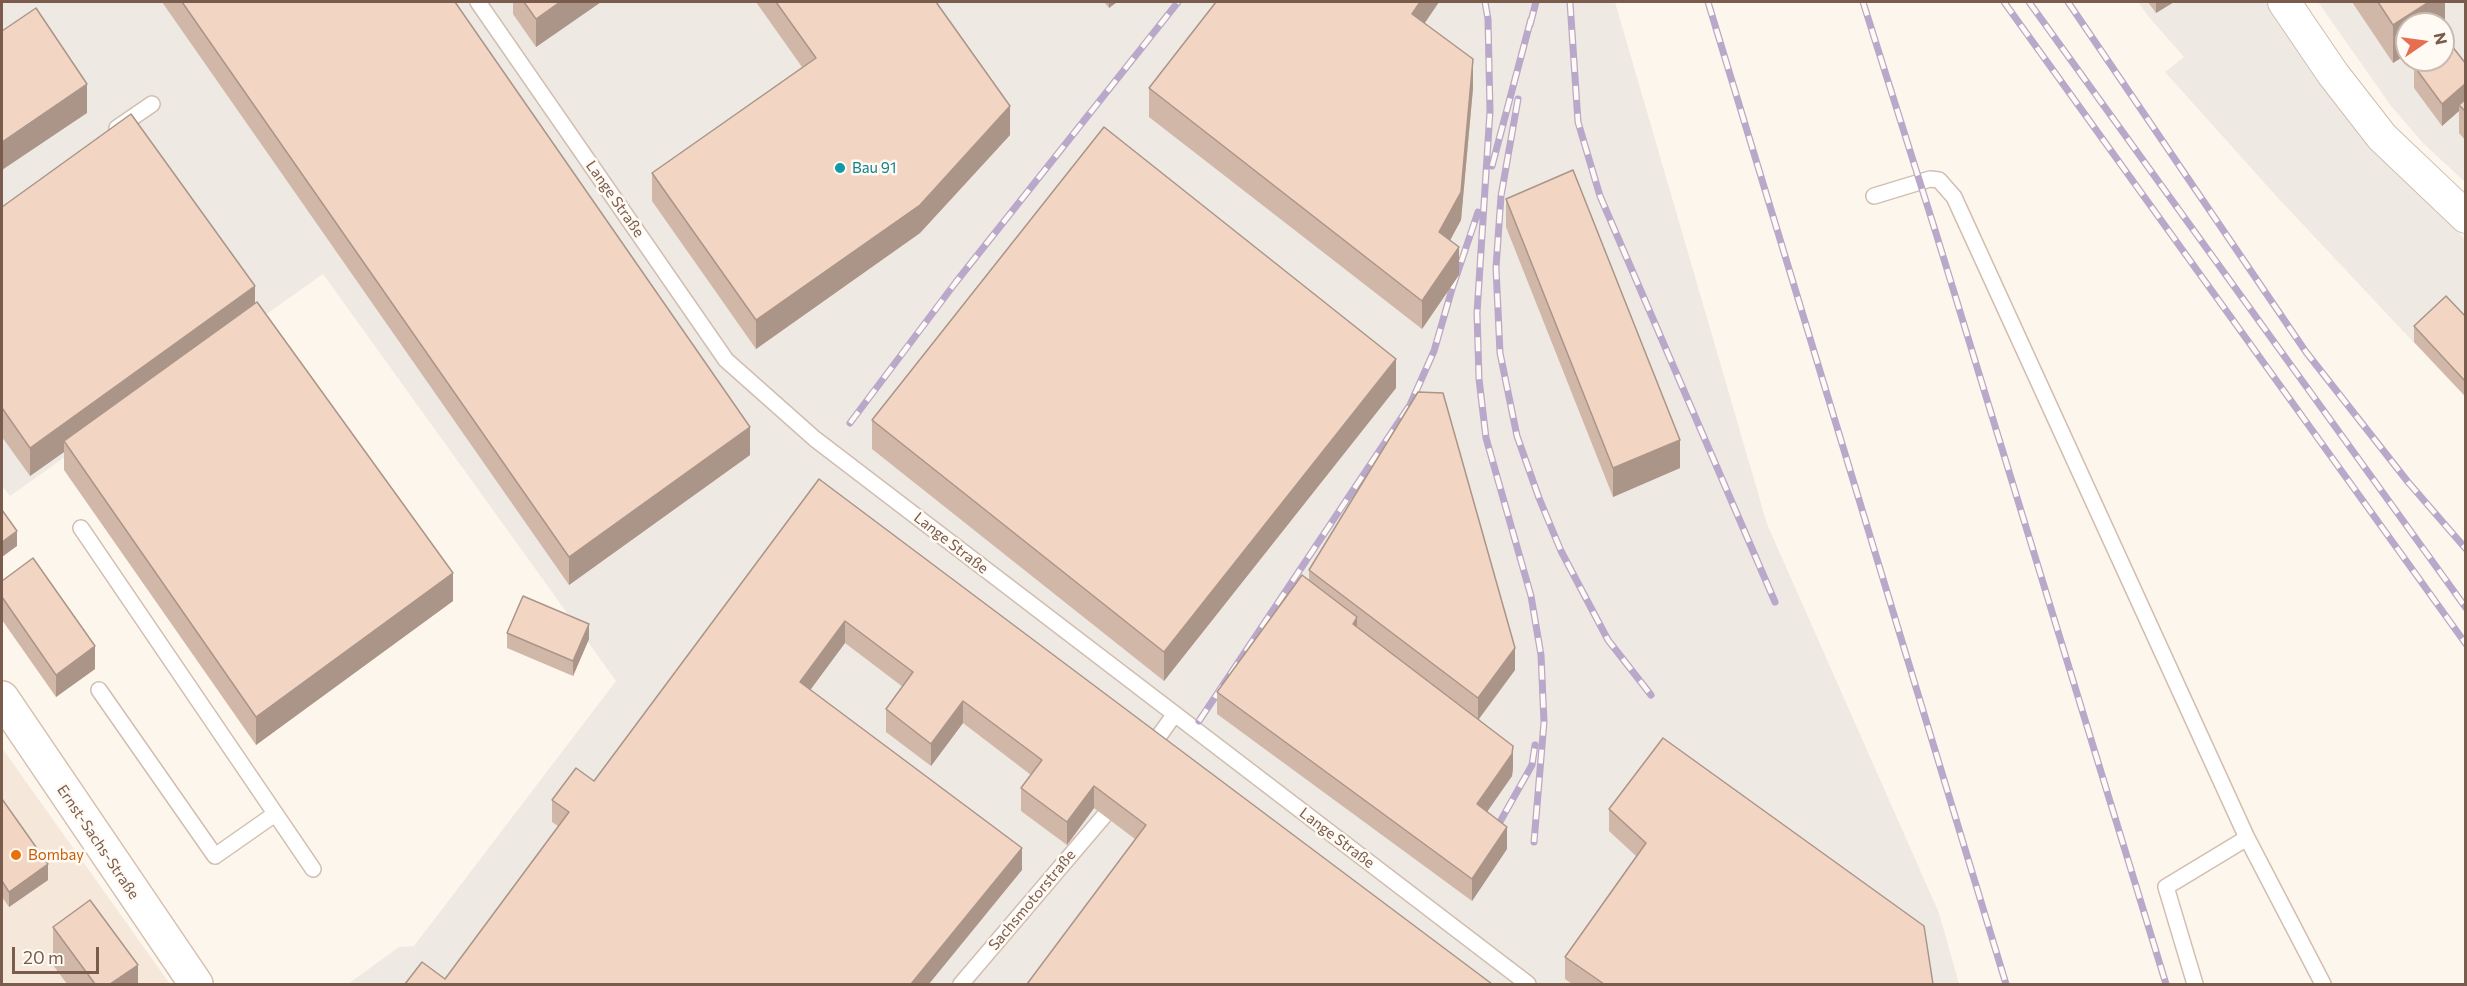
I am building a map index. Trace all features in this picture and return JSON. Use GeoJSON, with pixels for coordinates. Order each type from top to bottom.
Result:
{"type":"FeatureCollection","features":[{"type":"Feature","properties":{"kind":"main road","name":"Ernst-Sachs-Straße"},"geometry":{"type":"LineString","coordinates":[[2,698],[196,984]]}},
{"type":"Feature","properties":{"kind":"street"},"geometry":{"type":"LineString","coordinates":[[2284,2],[2333,74],[2382,136],[2466,217]]}},
{"type":"Feature","properties":{"kind":"lane","name":"Lange Straße"},"geometry":{"type":"LineString","coordinates":[[477,2],[726,360],[814,439],[1528,984]]}},
{"type":"Feature","properties":{"kind":"lane"},"geometry":{"type":"LineString","coordinates":[[105,137],[152,104]]}},
{"type":"Feature","properties":{"kind":"lane"},"geometry":{"type":"LineString","coordinates":[[1874,196],[1930,178],[1939,180],[1954,197],[2247,838],[2323,984]]}},
{"type":"Feature","properties":{"kind":"lane"},"geometry":{"type":"LineString","coordinates":[[81,528],[313,869]]}},
{"type":"Feature","properties":{"kind":"lane"},"geometry":{"type":"LineString","coordinates":[[99,690],[215,856],[275,813]]}},
{"type":"Feature","properties":{"kind":"lane"},"geometry":{"type":"LineString","coordinates":[[1149,750],[1174,715]]}},
{"type":"Feature","properties":{"kind":"lane","name":"Sachsmotorstraße"},"geometry":{"type":"LineString","coordinates":[[961,984],[1104,816]]}},
{"type":"Feature","properties":{"kind":"lane"},"geometry":{"type":"LineString","coordinates":[[2194,984],[2166,887],[2247,838]]}},
{"type":"Feature","properties":{"kind":"shaded area"},"geometry":{"type":"Polygon","coordinates":[[[2,2],[1615,2],[1767,524],[1939,913],[1959,984],[348,984],[399,947],[414,946],[616,681],[323,274],[10,496],[2,486],[2,2]]]}},
{"type":"Feature","properties":{"kind":"shaded area"},"geometry":{"type":"Polygon","coordinates":[[[2138,2],[2275,2],[2365,135],[2465,239],[2465,397],[2278,198],[2165,72],[2184,57],[2138,2]]]}},
{"type":"Feature","properties":{"kind":"shaded area"},"geometry":{"type":"Polygon","coordinates":[[[2318,2],[2465,2],[2465,182],[2423,143],[2391,106],[2318,2]]]}},
{"type":"Feature","properties":{"kind":"shaded area"},"geometry":{"type":"Polygon","coordinates":[[[2,748],[170,984],[2,984],[2,748]]]}},
{"type":"Feature","properties":{"kind":"building"},"geometry":{"type":"Polygon","coordinates":[[[182,2],[455,2],[750,427],[569,557],[182,2]]]}},
{"type":"Feature","properties":{"kind":"building"},"geometry":{"type":"Polygon","coordinates":[[[524,2],[560,2],[536,19],[524,2]]]}},
{"type":"Feature","properties":{"kind":"building","name":"Bau 91"},"geometry":{"type":"Polygon","coordinates":[[[776,2],[936,2],[1010,106],[920,205],[756,320],[652,173],[816,58],[776,2]]]}},
{"type":"Feature","properties":{"kind":"building"},"geometry":{"type":"Polygon","coordinates":[[[1216,2],[1420,2],[1412,14],[1473,59],[1461,192],[1439,232],[1459,247],[1422,301],[1149,88],[1216,2]]]}},
{"type":"Feature","properties":{"kind":"building"},"geometry":{"type":"Polygon","coordinates":[[[2378,2],[2429,2],[2413,12],[2395,12],[2393,25],[2378,2]]]}},
{"type":"Feature","properties":{"kind":"building"},"geometry":{"type":"Polygon","coordinates":[[[36,8],[87,84],[2,142],[2,31],[36,8]]]}},
{"type":"Feature","properties":{"kind":"building"},"geometry":{"type":"Polygon","coordinates":[[[2455,50],[2466,64],[2466,83],[2442,104],[2418,72],[2455,72],[2455,50]]]}},
{"type":"Feature","properties":{"kind":"building"},"geometry":{"type":"Polygon","coordinates":[[[2466,99],[2466,112],[2459,105],[2466,99]]]}},
{"type":"Feature","properties":{"kind":"building"},"geometry":{"type":"Polygon","coordinates":[[[131,114],[255,286],[30,448],[2,408],[2,207],[131,114]]]}},
{"type":"Feature","properties":{"kind":"building"},"geometry":{"type":"Polygon","coordinates":[[[1104,127],[1396,359],[1164,652],[872,420],[1104,127]]]}},
{"type":"Feature","properties":{"kind":"building"},"geometry":{"type":"Polygon","coordinates":[[[1573,170],[1680,440],[1613,468],[1506,199],[1573,170]]]}},
{"type":"Feature","properties":{"kind":"building"},"geometry":{"type":"Polygon","coordinates":[[[2446,296],[2466,317],[2465,381],[2414,326],[2446,296]]]}},
{"type":"Feature","properties":{"kind":"building"},"geometry":{"type":"Polygon","coordinates":[[[257,302],[453,573],[256,717],[64,441],[257,302]]]}},
{"type":"Feature","properties":{"kind":"building"},"geometry":{"type":"Polygon","coordinates":[[[1418,392],[1443,393],[1515,648],[1478,698],[1309,570],[1418,392]]]}},
{"type":"Feature","properties":{"kind":"building"},"geometry":{"type":"Polygon","coordinates":[[[819,479],[1492,984],[1027,984],[1146,825],[1094,786],[1067,822],[1021,788],[1042,760],[963,701],[931,744],[886,709],[913,672],[845,621],[800,682],[1022,848],[911,984],[405,984],[422,962],[445,979],[569,812],[552,800],[576,768],[594,781],[819,479]]]}},
{"type":"Feature","properties":{"kind":"building"},"geometry":{"type":"Polygon","coordinates":[[[2,510],[17,531],[2,542],[2,510]]]}},
{"type":"Feature","properties":{"kind":"building"},"geometry":{"type":"Polygon","coordinates":[[[33,558],[95,646],[56,675],[2,597],[2,581],[33,558]]]}},
{"type":"Feature","properties":{"kind":"building"},"geometry":{"type":"Polygon","coordinates":[[[1302,575],[1357,617],[1353,624],[1513,746],[1512,754],[1477,804],[1507,827],[1472,879],[1217,692],[1302,575]]]}},
{"type":"Feature","properties":{"kind":"building"},"geometry":{"type":"Polygon","coordinates":[[[523,596],[589,624],[573,661],[507,633],[523,596]]]}},
{"type":"Feature","properties":{"kind":"building"},"geometry":{"type":"Polygon","coordinates":[[[1663,738],[1924,926],[1933,984],[1604,984],[1565,957],[1646,843],[1609,809],[1663,738]]]}},
{"type":"Feature","properties":{"kind":"building","name":"Bombay"},"geometry":{"type":"Polygon","coordinates":[[[2,799],[48,864],[9,892],[2,881],[2,799]]]}},
{"type":"Feature","properties":{"kind":"building"},"geometry":{"type":"Polygon","coordinates":[[[90,900],[138,965],[110,984],[95,984],[53,927],[90,900]]]}},
{"type":"Feature","properties":{"kind":"railway"},"geometry":{"type":"LineString","coordinates":[[850,423],[956,282],[1178,2]]}},
{"type":"Feature","properties":{"kind":"railway"},"geometry":{"type":"LineString","coordinates":[[1485,2],[1488,19],[1490,111],[1477,313],[1479,379],[1486,438],[1531,596],[1541,655],[1544,722],[1534,842]]}},
{"type":"Feature","properties":{"kind":"railway"},"geometry":{"type":"LineString","coordinates":[[1530,25],[1536,2]]}},
{"type":"Feature","properties":{"kind":"railway"},"geometry":{"type":"LineString","coordinates":[[1570,2],[1578,122],[1600,196],[1775,602]]}},
{"type":"Feature","properties":{"kind":"railway"},"geometry":{"type":"LineString","coordinates":[[1708,2],[2006,984]]}},
{"type":"Feature","properties":{"kind":"railway"},"geometry":{"type":"LineString","coordinates":[[1863,2],[2166,984]]}},
{"type":"Feature","properties":{"kind":"railway"},"geometry":{"type":"LineString","coordinates":[[2004,2],[2466,644]]}},
{"type":"Feature","properties":{"kind":"railway"},"geometry":{"type":"LineString","coordinates":[[2029,2],[2466,608]]}},
{"type":"Feature","properties":{"kind":"railway"},"geometry":{"type":"LineString","coordinates":[[2068,2],[2306,352],[2408,482],[2466,549]]}},
{"type":"Feature","properties":{"kind":"railway"},"geometry":{"type":"LineString","coordinates":[[1492,166],[1531,19]]}},
{"type":"Feature","properties":{"kind":"railway"},"geometry":{"type":"LineString","coordinates":[[1518,99],[1501,196],[1496,268],[1500,353],[1517,436],[1561,551],[1608,640],[1651,695]]}},
{"type":"Feature","properties":{"kind":"railway"},"geometry":{"type":"LineString","coordinates":[[1199,721],[1410,405],[1434,351],[1478,212]]}},
{"type":"Feature","properties":{"kind":"railway"},"geometry":{"type":"LineString","coordinates":[[1492,836],[1532,765],[1535,745]]}},
{"type":"Feature","properties":{"kind":"place","name":"Bau 91"},"geometry":{"type":"Point","coordinates":[840,168]}},
{"type":"Feature","properties":{"kind":"place","name":"Bombay"},"geometry":{"type":"Point","coordinates":[16,855]}}]}
